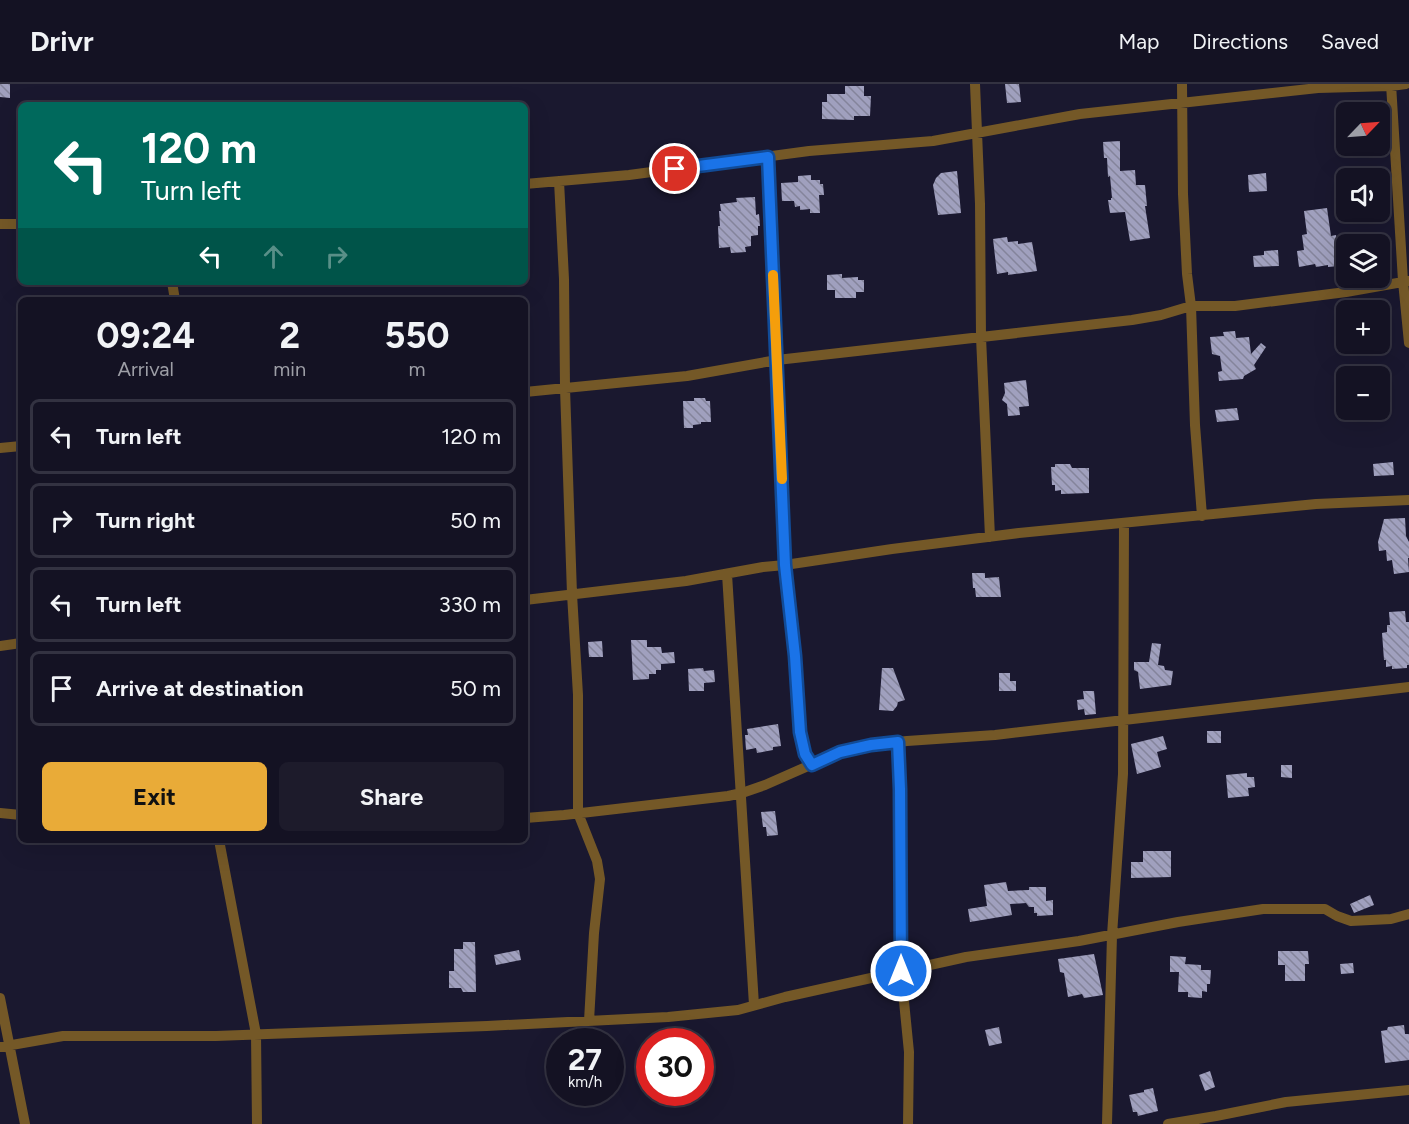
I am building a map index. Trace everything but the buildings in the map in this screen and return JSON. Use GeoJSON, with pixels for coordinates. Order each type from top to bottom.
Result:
{"type":"FeatureCollection","features":[{"type":"Feature","properties":{"kind":"street"},"geometry":{"type":"LineString","coordinates":[[975,84],[980,204],[981,337],[990,537]]}},
{"type":"Feature","properties":{"kind":"street"},"geometry":{"type":"LineString","coordinates":[[1182,84],[1183,205],[1191,306],[1195,425],[1202,516]]}},
{"type":"Feature","properties":{"kind":"street"},"geometry":{"type":"LineString","coordinates":[[528,184],[629,175],[809,151],[933,141],[1080,114],[1318,88],[1406,84]]}},
{"type":"Feature","properties":{"kind":"street"},"geometry":{"type":"LineString","coordinates":[[1391,85],[1409,343]]}},
{"type":"Feature","properties":{"kind":"street"},"geometry":{"type":"LineString","coordinates":[[768,157],[785,565],[795,656],[800,732],[805,754],[812,765]]}},
{"type":"Feature","properties":{"kind":"street"},"geometry":{"type":"LineString","coordinates":[[559,181],[564,279],[572,594],[578,695],[578,813],[597,861],[600,879],[594,933],[589,1021]]}},
{"type":"Feature","properties":{"kind":"street"},"geometry":{"type":"LineString","coordinates":[[0,224],[18,224]]}},
{"type":"Feature","properties":{"kind":"street"},"geometry":{"type":"LineString","coordinates":[[528,392],[687,376],[777,360],[1132,320],[1161,315],[1191,306],[1235,306],[1346,292],[1406,281]]}},
{"type":"Feature","properties":{"kind":"street"},"geometry":{"type":"LineString","coordinates":[[0,448],[18,446]]}},
{"type":"Feature","properties":{"kind":"street"},"geometry":{"type":"LineString","coordinates":[[528,600],[686,582],[763,567],[990,537],[1317,504],[1409,500]]}},
{"type":"Feature","properties":{"kind":"street"},"geometry":{"type":"LineString","coordinates":[[1107,1124],[1112,934],[1123,774],[1124,523]]}},
{"type":"Feature","properties":{"kind":"street"},"geometry":{"type":"LineString","coordinates":[[727,574],[754,1005]]}},
{"type":"Feature","properties":{"kind":"street"},"geometry":{"type":"LineString","coordinates":[[0,646],[18,643]]}},
{"type":"Feature","properties":{"kind":"street"},"geometry":{"type":"LineString","coordinates":[[528,818],[741,794],[840,752],[871,745],[995,735],[1409,687]]}},
{"type":"Feature","properties":{"kind":"street"},"geometry":{"type":"LineString","coordinates":[[898,742],[901,971],[909,1052],[908,1124]]}},
{"type":"Feature","properties":{"kind":"street"},"geometry":{"type":"LineString","coordinates":[[0,813],[18,814]]}},
{"type":"Feature","properties":{"kind":"street"},"geometry":{"type":"LineString","coordinates":[[220,843],[256,1034],[257,1124]]}},
{"type":"Feature","properties":{"kind":"street"},"geometry":{"type":"LineString","coordinates":[[4,1046],[63,1036],[216,1036],[668,1017],[738,1010],[785,996],[966,957],[1263,909],[1325,909],[1351,921],[1391,919],[1409,914]]}},
{"type":"Feature","properties":{"kind":"street"},"geometry":{"type":"LineString","coordinates":[[0,998],[4,1046],[25,1124]]}},
{"type":"Feature","properties":{"kind":"street"},"geometry":{"type":"LineString","coordinates":[[1168,1124],[1286,1102],[1409,1090]]}},
{"type":"Feature","properties":{"kind":"slow traffic"},"geometry":{"type":"LineString","coordinates":[[773,275],[782,479]]}},
{"type":"Feature","properties":{"kind":"route"},"geometry":{"type":"LineString","coordinates":[[675,169],[768,157],[785,565],[795,656],[800,732],[805,754],[812,765],[840,752],[898,742],[901,971]]}}]}
